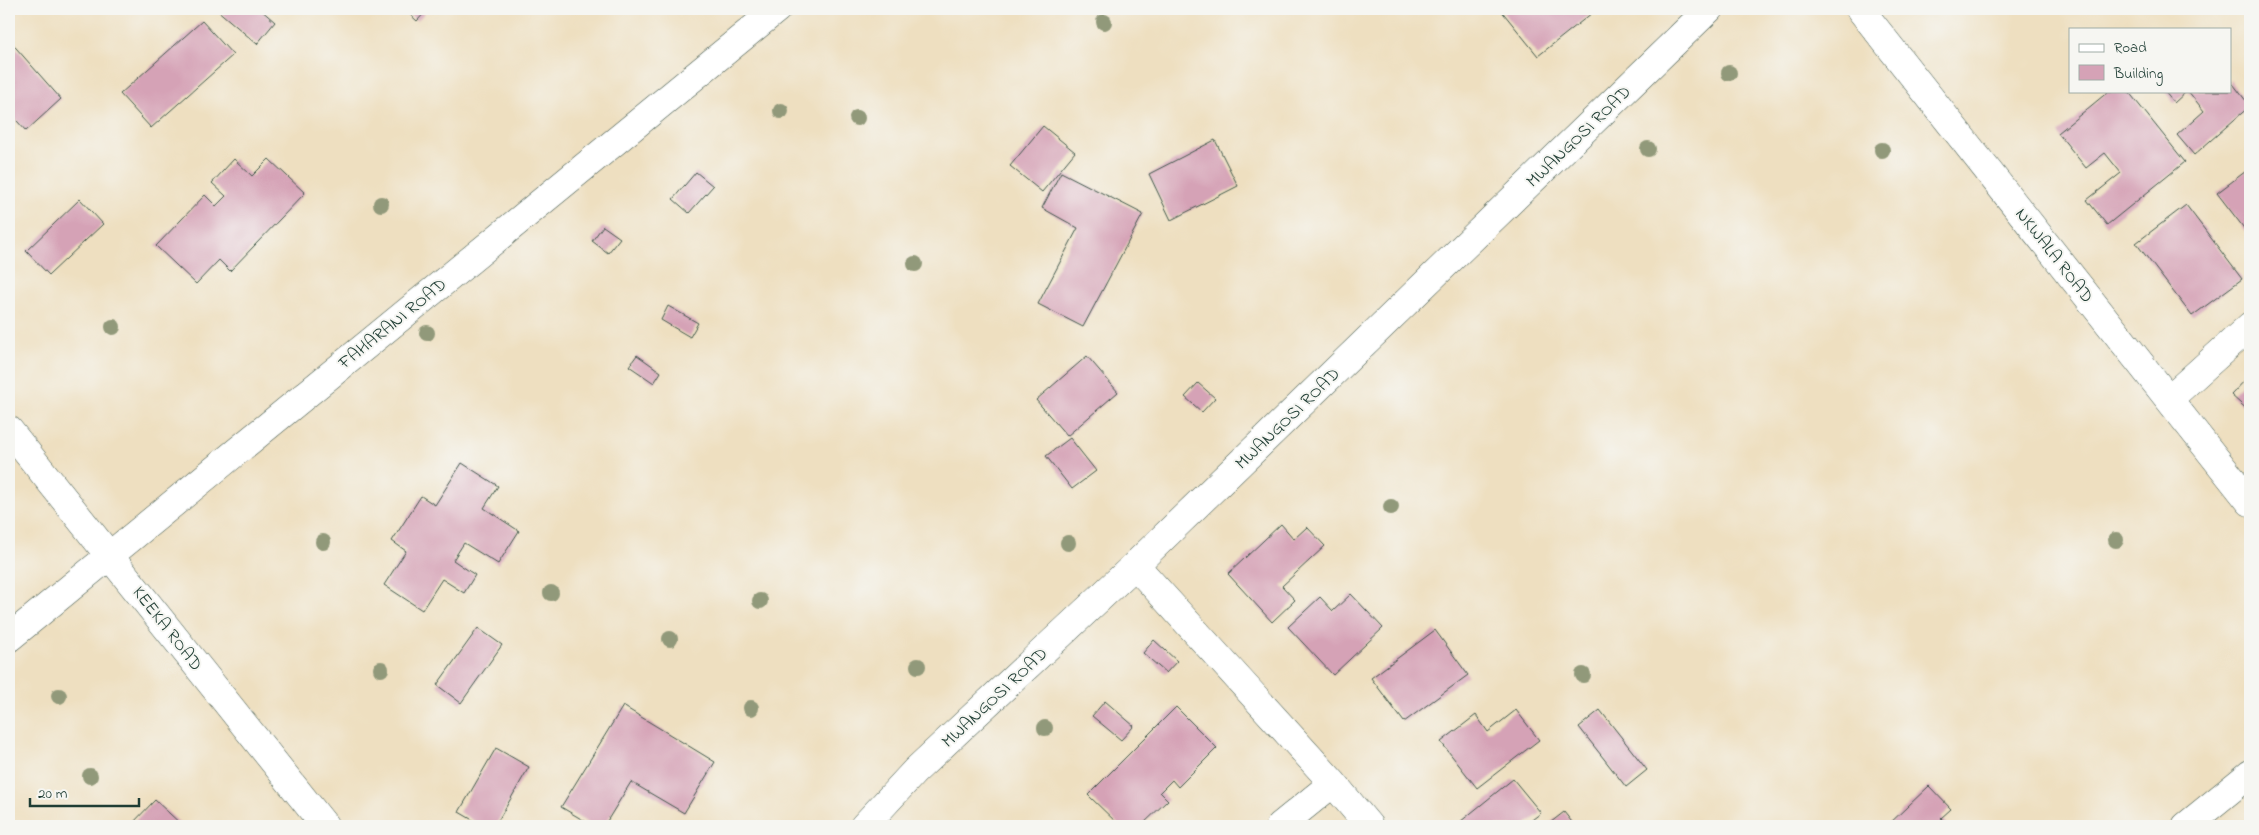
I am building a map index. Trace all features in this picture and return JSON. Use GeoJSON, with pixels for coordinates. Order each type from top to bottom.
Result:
{"type":"FeatureCollection","features":[{"type":"Feature","properties":{"kind":"street","name":"FAHARANI ROAD"},"geometry":{"type":"LineString","coordinates":[[9,638],[109,554],[777,9]]}},
{"type":"Feature","properties":{"kind":"street","name":"MWANGOSI ROAD"},"geometry":{"type":"LineString","coordinates":[[864,826],[915,771],[1135,565],[1709,9]]}},
{"type":"Feature","properties":{"kind":"street","name":"NKWALA ROAD"},"geometry":{"type":"LineString","coordinates":[[1860,9],[2250,502]]}},
{"type":"Feature","properties":{"kind":"street"},"geometry":{"type":"LineString","coordinates":[[2169,399],[2250,326]]}},
{"type":"Feature","properties":{"kind":"street","name":"KEEKA ROAD"},"geometry":{"type":"LineString","coordinates":[[9,430],[325,826]]}},
{"type":"Feature","properties":{"kind":"street"},"geometry":{"type":"LineString","coordinates":[[1135,565],[1334,783],[1369,826]]}},
{"type":"Feature","properties":{"kind":"street"},"geometry":{"type":"LineString","coordinates":[[2186,826],[2250,774]]}},
{"type":"Feature","properties":{"kind":"street"},"geometry":{"type":"LineString","coordinates":[[1280,826],[1334,783]]}},
{"type":"Feature","properties":{"kind":"building"},"geometry":{"type":"Polygon","coordinates":[[[216,9],[260,9],[275,22],[257,44],[216,9]]]}},
{"type":"Feature","properties":{"kind":"building"},"geometry":{"type":"Polygon","coordinates":[[[404,9],[428,9],[417,21],[404,9]]]}},
{"type":"Feature","properties":{"kind":"building"},"geometry":{"type":"Polygon","coordinates":[[[1500,9],[1597,9],[1538,56],[1500,9]]]}},
{"type":"Feature","properties":{"kind":"building"},"geometry":{"type":"Polygon","coordinates":[[[202,21],[233,55],[151,128],[120,94],[202,21]]]}},
{"type":"Feature","properties":{"kind":"building"},"geometry":{"type":"Polygon","coordinates":[[[9,40],[61,99],[26,131],[9,112],[9,40]]]}},
{"type":"Feature","properties":{"kind":"building"},"geometry":{"type":"Polygon","coordinates":[[[2232,83],[2250,106],[2194,155],[2177,135],[2204,111],[2189,92],[2232,92],[2232,83]]]}},
{"type":"Feature","properties":{"kind":"building"},"geometry":{"type":"Polygon","coordinates":[[[2108,92],[2129,92],[2185,162],[2107,225],[2087,200],[2121,173],[2105,153],[2086,168],[2058,133],[2108,92]]]}},
{"type":"Feature","properties":{"kind":"building"},"geometry":{"type":"Polygon","coordinates":[[[2165,92],[2186,92],[2174,103],[2165,92]]]}},
{"type":"Feature","properties":{"kind":"building"},"geometry":{"type":"Polygon","coordinates":[[[1043,126],[1075,152],[1042,192],[1010,166],[1043,126]]]}},
{"type":"Feature","properties":{"kind":"building"},"geometry":{"type":"Polygon","coordinates":[[[1215,140],[1238,186],[1171,220],[1149,174],[1215,140]]]}},
{"type":"Feature","properties":{"kind":"building"},"geometry":{"type":"Polygon","coordinates":[[[234,159],[252,176],[269,159],[305,193],[230,271],[219,260],[196,284],[156,246],[205,195],[216,206],[226,196],[212,183],[234,159]]]}},
{"type":"Feature","properties":{"kind":"building"},"geometry":{"type":"Polygon","coordinates":[[[2250,168],[2250,236],[2217,193],[2250,168]]]}},
{"type":"Feature","properties":{"kind":"building"},"geometry":{"type":"Polygon","coordinates":[[[696,172],[713,186],[689,213],[673,199],[696,172]]]}},
{"type":"Feature","properties":{"kind":"building"},"geometry":{"type":"Polygon","coordinates":[[[1061,172],[1143,214],[1083,327],[1038,304],[1078,228],[1042,208],[1061,172]]]}},
{"type":"Feature","properties":{"kind":"building"},"geometry":{"type":"Polygon","coordinates":[[[80,199],[103,224],[49,275],[26,251],[80,199]]]}},
{"type":"Feature","properties":{"kind":"building"},"geometry":{"type":"Polygon","coordinates":[[[2186,205],[2242,279],[2192,316],[2136,243],[2186,205]]]}},
{"type":"Feature","properties":{"kind":"building"},"geometry":{"type":"Polygon","coordinates":[[[603,226],[620,238],[608,253],[592,241],[603,226]]]}},
{"type":"Feature","properties":{"kind":"building"},"geometry":{"type":"Polygon","coordinates":[[[668,306],[698,323],[690,337],[661,320],[668,306]]]}},
{"type":"Feature","properties":{"kind":"building"},"geometry":{"type":"Polygon","coordinates":[[[637,355],[661,372],[654,383],[629,366],[637,355]]]}},
{"type":"Feature","properties":{"kind":"building"},"geometry":{"type":"Polygon","coordinates":[[[1087,356],[1118,392],[1067,436],[1036,400],[1087,356]]]}},
{"type":"Feature","properties":{"kind":"building"},"geometry":{"type":"Polygon","coordinates":[[[2248,377],[2250,379],[2250,412],[2231,395],[2248,377]]]}},
{"type":"Feature","properties":{"kind":"building"},"geometry":{"type":"Polygon","coordinates":[[[1198,383],[1215,398],[1202,412],[1185,397],[1198,383]]]}},
{"type":"Feature","properties":{"kind":"building"},"geometry":{"type":"Polygon","coordinates":[[[1070,438],[1096,471],[1072,489],[1046,456],[1070,438]]]}},
{"type":"Feature","properties":{"kind":"building"},"geometry":{"type":"Polygon","coordinates":[[[462,463],[498,486],[484,508],[519,531],[498,564],[464,543],[453,560],[475,575],[464,593],[442,579],[422,610],[384,585],[406,551],[392,541],[421,496],[435,505],[462,463]]]}},
{"type":"Feature","properties":{"kind":"building"},"geometry":{"type":"Polygon","coordinates":[[[1281,524],[1294,539],[1307,527],[1325,546],[1282,586],[1295,600],[1272,622],[1228,574],[1281,524]]]}},
{"type":"Feature","properties":{"kind":"building"},"geometry":{"type":"Polygon","coordinates":[[[1351,594],[1383,628],[1333,675],[1288,627],[1320,597],[1333,611],[1351,594]]]}},
{"type":"Feature","properties":{"kind":"building"},"geometry":{"type":"Polygon","coordinates":[[[478,628],[502,645],[461,703],[437,685],[478,628]]]}},
{"type":"Feature","properties":{"kind":"building"},"geometry":{"type":"Polygon","coordinates":[[[1435,630],[1468,675],[1404,722],[1371,678],[1435,630]]]}},
{"type":"Feature","properties":{"kind":"building"},"geometry":{"type":"Polygon","coordinates":[[[1154,640],[1177,661],[1166,673],[1143,653],[1154,640]]]}},
{"type":"Feature","properties":{"kind":"building"},"geometry":{"type":"Polygon","coordinates":[[[1105,701],[1134,726],[1121,740],[1092,716],[1105,701]]]}},
{"type":"Feature","properties":{"kind":"building"},"geometry":{"type":"Polygon","coordinates":[[[623,706],[715,762],[684,813],[631,782],[604,826],[593,826],[561,807],[623,706]]]}},
{"type":"Feature","properties":{"kind":"building"},"geometry":{"type":"Polygon","coordinates":[[[1176,707],[1217,748],[1178,787],[1172,780],[1160,792],[1168,800],[1141,826],[1120,826],[1088,795],[1176,707]]]}},
{"type":"Feature","properties":{"kind":"building"},"geometry":{"type":"Polygon","coordinates":[[[1516,710],[1539,740],[1477,788],[1441,742],[1476,715],[1488,732],[1516,710]]]}},
{"type":"Feature","properties":{"kind":"building"},"geometry":{"type":"Polygon","coordinates":[[[1600,710],[1647,770],[1626,787],[1579,727],[1600,710]]]}},
{"type":"Feature","properties":{"kind":"building"},"geometry":{"type":"Polygon","coordinates":[[[496,748],[529,767],[495,826],[483,826],[459,812],[496,748]]]}},
{"type":"Feature","properties":{"kind":"building"},"geometry":{"type":"Polygon","coordinates":[[[1513,779],[1541,813],[1524,826],[1455,826],[1513,779]]]}},
{"type":"Feature","properties":{"kind":"building"},"geometry":{"type":"Polygon","coordinates":[[[1929,786],[1951,809],[1941,818],[1949,826],[1887,826],[1929,786]]]}},
{"type":"Feature","properties":{"kind":"building"},"geometry":{"type":"Polygon","coordinates":[[[155,800],[183,826],[130,826],[155,800]]]}},
{"type":"Feature","properties":{"kind":"building"},"geometry":{"type":"Polygon","coordinates":[[[1564,812],[1575,826],[1546,826],[1564,812]]]}}]}
